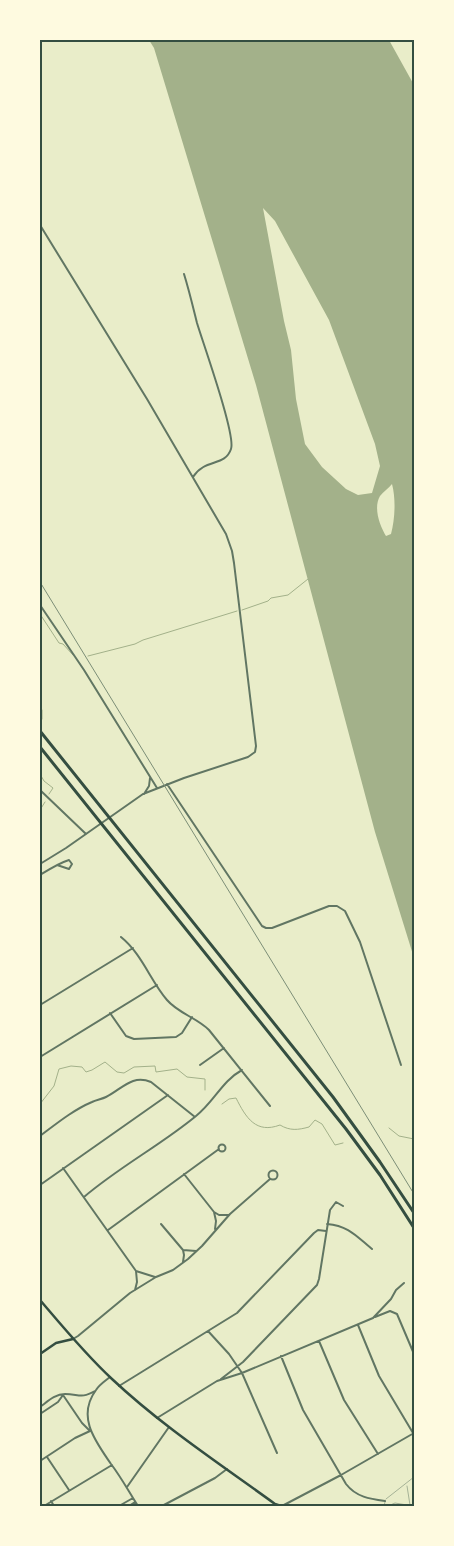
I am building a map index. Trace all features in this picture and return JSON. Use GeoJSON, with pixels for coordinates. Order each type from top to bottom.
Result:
{"type":"FeatureCollection","features":[{"type":"Feature","properties":{"kind":"highway"},"geometry":{"type":"LineString","coordinates":[[40,731],[333,1096],[414,1213]]}},
{"type":"Feature","properties":{"kind":"highway"},"geometry":{"type":"LineString","coordinates":[[40,747],[349,1133],[414,1228]]}},
{"type":"Feature","properties":{"kind":"main road"},"geometry":{"type":"LineString","coordinates":[[40,1300],[72,1338],[119,1386],[169,1427],[275,1504],[282,1506]]}},
{"type":"Feature","properties":{"kind":"main road"},"geometry":{"type":"LineString","coordinates":[[40,1354],[56,1343],[72,1338]]}},
{"type":"Feature","properties":{"kind":"street"},"geometry":{"type":"LineString","coordinates":[[40,225],[133,375],[226,534],[232,551],[256,747],[253,754],[246,758],[167,784],[143,794],[40,864]]}},
{"type":"Feature","properties":{"kind":"street"},"geometry":{"type":"LineString","coordinates":[[184,274],[233,444],[226,458],[201,467],[193,477]]}},
{"type":"Feature","properties":{"kind":"street"},"geometry":{"type":"LineString","coordinates":[[40,605],[80,664],[157,788]]}},
{"type":"Feature","properties":{"kind":"street"},"geometry":{"type":"LineString","coordinates":[[143,794],[149,786],[150,778]]}},
{"type":"Feature","properties":{"kind":"street"},"geometry":{"type":"LineString","coordinates":[[167,784],[262,926],[272,928],[329,906],[337,906],[345,911],[360,942],[401,1065]]}},
{"type":"Feature","properties":{"kind":"street"},"geometry":{"type":"LineString","coordinates":[[40,790],[86,834]]}},
{"type":"Feature","properties":{"kind":"street"},"geometry":{"type":"LineString","coordinates":[[40,876],[57,865],[67,860],[72,864],[69,869],[57,865]]}},
{"type":"Feature","properties":{"kind":"street"},"geometry":{"type":"LineString","coordinates":[[121,937],[132,948],[171,1004],[205,1026],[270,1106]]}},
{"type":"Feature","properties":{"kind":"street"},"geometry":{"type":"LineString","coordinates":[[40,1005],[132,948]]}},
{"type":"Feature","properties":{"kind":"street"},"geometry":{"type":"LineString","coordinates":[[40,1057],[157,984]]}},
{"type":"Feature","properties":{"kind":"street"},"geometry":{"type":"LineString","coordinates":[[110,1013],[126,1036],[134,1039],[176,1037],[182,1033],[192,1017]]}},
{"type":"Feature","properties":{"kind":"street"},"geometry":{"type":"LineString","coordinates":[[200,1065],[224,1048]]}},
{"type":"Feature","properties":{"kind":"street"},"geometry":{"type":"LineString","coordinates":[[84,1197],[195,1117],[213,1100],[224,1084],[242,1070]]}},
{"type":"Feature","properties":{"kind":"street"},"geometry":{"type":"LineString","coordinates":[[40,1136],[84,1106],[108,1096],[133,1080],[151,1082],[195,1117]]}},
{"type":"Feature","properties":{"kind":"street"},"geometry":{"type":"LineString","coordinates":[[40,1185],[168,1095]]}},
{"type":"Feature","properties":{"kind":"street"},"geometry":{"type":"LineString","coordinates":[[107,1231],[219,1149]]}},
{"type":"Feature","properties":{"kind":"street"},"geometry":{"type":"LineString","coordinates":[[63,1168],[136,1271],[137,1282],[135,1290]]}},
{"type":"Feature","properties":{"kind":"street"},"geometry":{"type":"LineString","coordinates":[[184,1174],[214,1212],[221,1216],[230,1214]]}},
{"type":"Feature","properties":{"kind":"street"},"geometry":{"type":"LineString","coordinates":[[72,1338],[78,1336],[135,1290],[182,1264],[198,1250],[230,1214],[270,1179]]}},
{"type":"Feature","properties":{"kind":"street"},"geometry":{"type":"LineString","coordinates":[[157,1418],[217,1381],[237,1366],[318,1283],[330,1210],[338,1202],[343,1206]]}},
{"type":"Feature","properties":{"kind":"street"},"geometry":{"type":"LineString","coordinates":[[214,1212],[216,1222],[214,1232]]}},
{"type":"Feature","properties":{"kind":"street"},"geometry":{"type":"LineString","coordinates":[[162,1224],[183,1250],[182,1264]]}},
{"type":"Feature","properties":{"kind":"street"},"geometry":{"type":"LineString","coordinates":[[327,1224],[338,1224],[345,1227],[372,1249]]}},
{"type":"Feature","properties":{"kind":"street"},"geometry":{"type":"LineString","coordinates":[[119,1386],[241,1310],[314,1233],[318,1230],[326,1232]]}},
{"type":"Feature","properties":{"kind":"street"},"geometry":{"type":"LineString","coordinates":[[183,1250],[198,1250]]}},
{"type":"Feature","properties":{"kind":"street"},"geometry":{"type":"LineString","coordinates":[[136,1271],[156,1277]]}},
{"type":"Feature","properties":{"kind":"street"},"geometry":{"type":"LineString","coordinates":[[373,1318],[404,1283]]}},
{"type":"Feature","properties":{"kind":"street"},"geometry":{"type":"LineString","coordinates":[[217,1381],[242,1373],[389,1312],[397,1314],[414,1354]]}},
{"type":"Feature","properties":{"kind":"street"},"geometry":{"type":"LineString","coordinates":[[282,1506],[342,1476],[414,1433],[379,1376],[358,1325]]}},
{"type":"Feature","properties":{"kind":"street"},"geometry":{"type":"LineString","coordinates":[[208,1331],[242,1373],[277,1453]]}},
{"type":"Feature","properties":{"kind":"street"},"geometry":{"type":"LineString","coordinates":[[319,1341],[344,1400],[378,1454]]}},
{"type":"Feature","properties":{"kind":"street"},"geometry":{"type":"LineString","coordinates":[[281,1356],[303,1410],[348,1488],[366,1498],[385,1501]]}},
{"type":"Feature","properties":{"kind":"street"},"geometry":{"type":"LineString","coordinates":[[40,1407],[54,1397],[63,1395],[80,1396],[95,1390],[110,1377]]}},
{"type":"Feature","properties":{"kind":"street"},"geometry":{"type":"LineString","coordinates":[[90,1431],[88,1412],[95,1390]]}},
{"type":"Feature","properties":{"kind":"street"},"geometry":{"type":"LineString","coordinates":[[40,1414],[58,1402],[63,1395]]}},
{"type":"Feature","properties":{"kind":"street"},"geometry":{"type":"LineString","coordinates":[[63,1395],[82,1423],[90,1431],[138,1506]]}},
{"type":"Feature","properties":{"kind":"street"},"geometry":{"type":"LineString","coordinates":[[126,1487],[169,1427]]}},
{"type":"Feature","properties":{"kind":"street"},"geometry":{"type":"LineString","coordinates":[[40,1462],[80,1435],[90,1431]]}},
{"type":"Feature","properties":{"kind":"street"},"geometry":{"type":"LineString","coordinates":[[47,1457],[69,1490]]}},
{"type":"Feature","properties":{"kind":"street"},"geometry":{"type":"LineString","coordinates":[[44,1506],[112,1465]]}},
{"type":"Feature","properties":{"kind":"street"},"geometry":{"type":"LineString","coordinates":[[162,1506],[227,1469]]}},
{"type":"Feature","properties":{"kind":"street"},"geometry":{"type":"LineString","coordinates":[[119,1506],[134,1498]]}},
{"type":"Feature","properties":{"kind":"street"},"geometry":{"type":"LineString","coordinates":[[51,1502],[54,1506]]}},
{"type":"Feature","properties":{"kind":"street"},"geometry":{"type":"LineString","coordinates":[[129,1506],[136,1502]]}},
{"type":"Feature","properties":{"kind":"lane"},"geometry":{"type":"LineString","coordinates":[[384,1506],[389,1496],[406,1485],[414,1477]]}},
{"type":"Feature","properties":{"kind":"lane"},"geometry":{"type":"LineString","coordinates":[[406,1485],[410,1505]]}},
{"type":"Feature","properties":{"kind":"lane"},"geometry":{"type":"LineString","coordinates":[[388,1506],[395,1503],[412,1506]]}},
{"type":"Feature","properties":{"kind":"shaded area"},"geometry":{"type":"Polygon","coordinates":[[[149,40],[389,40],[414,85],[414,958],[375,832],[256,385],[154,48],[149,40]],[[263,208],[291,350],[296,399],[305,444],[322,467],[346,489],[358,495],[372,493],[380,466],[375,444],[329,320],[275,221],[263,208]],[[392,484],[380,496],[377,506],[380,522],[386,536],[391,534],[393,522],[394,502],[392,484]]]}},
{"type":"Feature","properties":{"kind":"waterway"},"geometry":{"type":"LineString","coordinates":[[242,610],[268,601],[271,598],[288,595],[308,579]]}},
{"type":"Feature","properties":{"kind":"waterway"},"geometry":{"type":"LineString","coordinates":[[88,656],[135,644],[237,611]]}},
{"type":"Feature","properties":{"kind":"waterway"},"geometry":{"type":"LineString","coordinates":[[40,614],[59,643],[63,644],[73,655]]}},
{"type":"Feature","properties":{"kind":"waterway"},"geometry":{"type":"LineString","coordinates":[[40,707],[42,719]]}},
{"type":"Feature","properties":{"kind":"waterway"},"geometry":{"type":"LineString","coordinates":[[40,774],[44,781],[53,788],[49,794]]}},
{"type":"Feature","properties":{"kind":"waterway"},"geometry":{"type":"LineString","coordinates":[[40,810],[45,802]]}},
{"type":"Feature","properties":{"kind":"waterway"},"geometry":{"type":"LineString","coordinates":[[40,1104],[54,1086],[59,1069],[71,1066],[82,1067],[86,1072],[105,1062],[117,1072],[124,1073],[134,1067],[155,1066],[156,1072],[177,1069],[187,1077],[205,1079],[205,1090]]}},
{"type":"Feature","properties":{"kind":"waterway"},"geometry":{"type":"LineString","coordinates":[[222,1104],[229,1099],[236,1098],[248,1118],[258,1126],[272,1127],[280,1125],[291,1129],[301,1129],[309,1127],[315,1120],[322,1124],[335,1145],[343,1143]]}},
{"type":"Feature","properties":{"kind":"waterway"},"geometry":{"type":"LineString","coordinates":[[389,1128],[399,1136],[414,1139]]}},
{"type":"Feature","properties":{"kind":"railway"},"geometry":{"type":"LineString","coordinates":[[40,582],[414,1194]]}}]}
